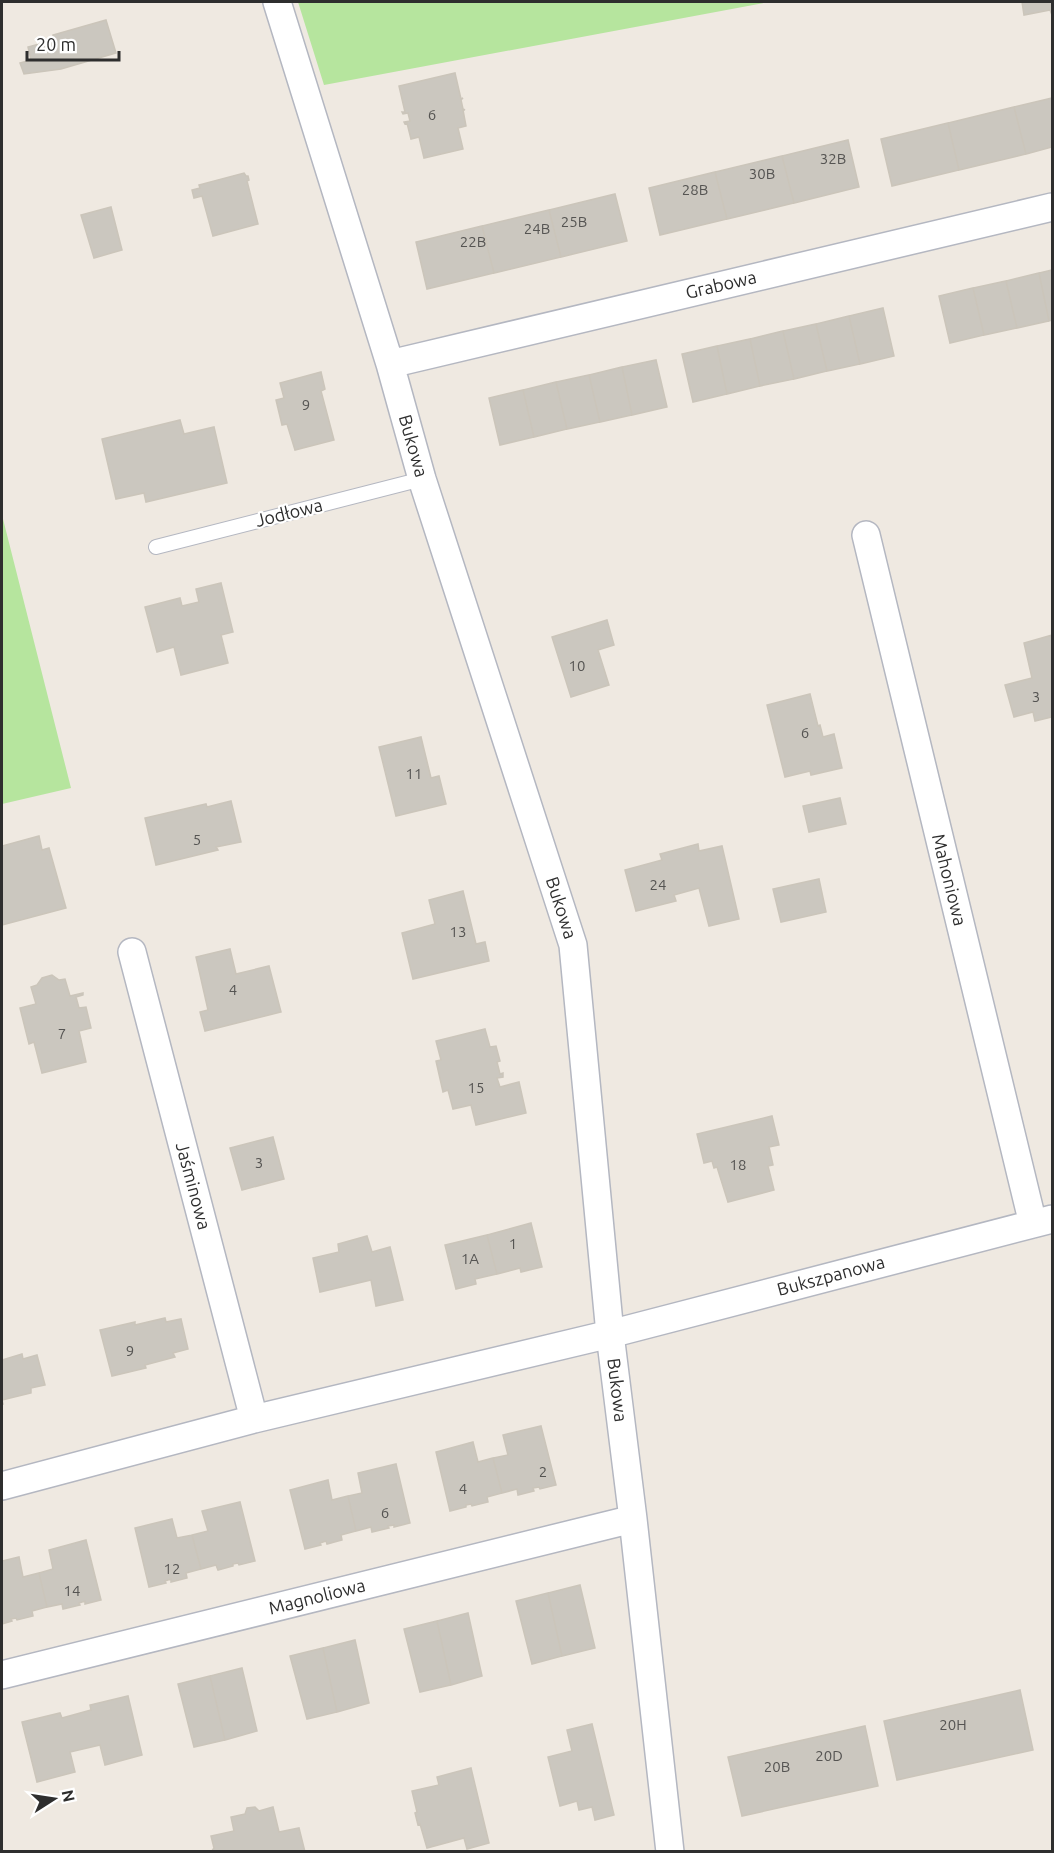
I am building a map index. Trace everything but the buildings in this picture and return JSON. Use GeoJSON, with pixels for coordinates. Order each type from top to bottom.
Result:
{"type":"FeatureCollection","features":[{"type":"Feature","properties":{"kind":"street","name":"Bukowa"},"geometry":{"type":"LineString","coordinates":[[277,2],[390,364],[422,479],[573,945],[610,1334],[633,1519],[663,1850]]}},
{"type":"Feature","properties":{"kind":"street","name":"Grabowa"},"geometry":{"type":"LineString","coordinates":[[390,364],[1053,207]]}},
{"type":"Feature","properties":{"kind":"street","name":"Mahoniowa"},"geometry":{"type":"LineString","coordinates":[[866,535],[1043,1221]]}},
{"type":"Feature","properties":{"kind":"street","name":"Jaśminowa"},"geometry":{"type":"LineString","coordinates":[[132,952],[254,1419]]}},
{"type":"Feature","properties":{"kind":"street","name":"Bukszpanowa"},"geometry":{"type":"LineString","coordinates":[[610,1334],[1043,1221]]}},
{"type":"Feature","properties":{"kind":"street"},"geometry":{"type":"LineString","coordinates":[[2,1486],[254,1419],[610,1334]]}},
{"type":"Feature","properties":{"kind":"street","name":"Magnoliowa"},"geometry":{"type":"LineString","coordinates":[[2,1675],[633,1519]]}},
{"type":"Feature","properties":{"kind":"lane","name":"Jodłowa"},"geometry":{"type":"LineString","coordinates":[[156,547],[422,479]]}},
{"type":"Feature","properties":{"kind":"green space"},"geometry":{"type":"Polygon","coordinates":[[[298,2],[769,2],[324,85],[298,2]]]}},
{"type":"Feature","properties":{"kind":"green space"},"geometry":{"type":"Polygon","coordinates":[[[2,515],[71,788],[2,804],[2,515]]]}}]}
